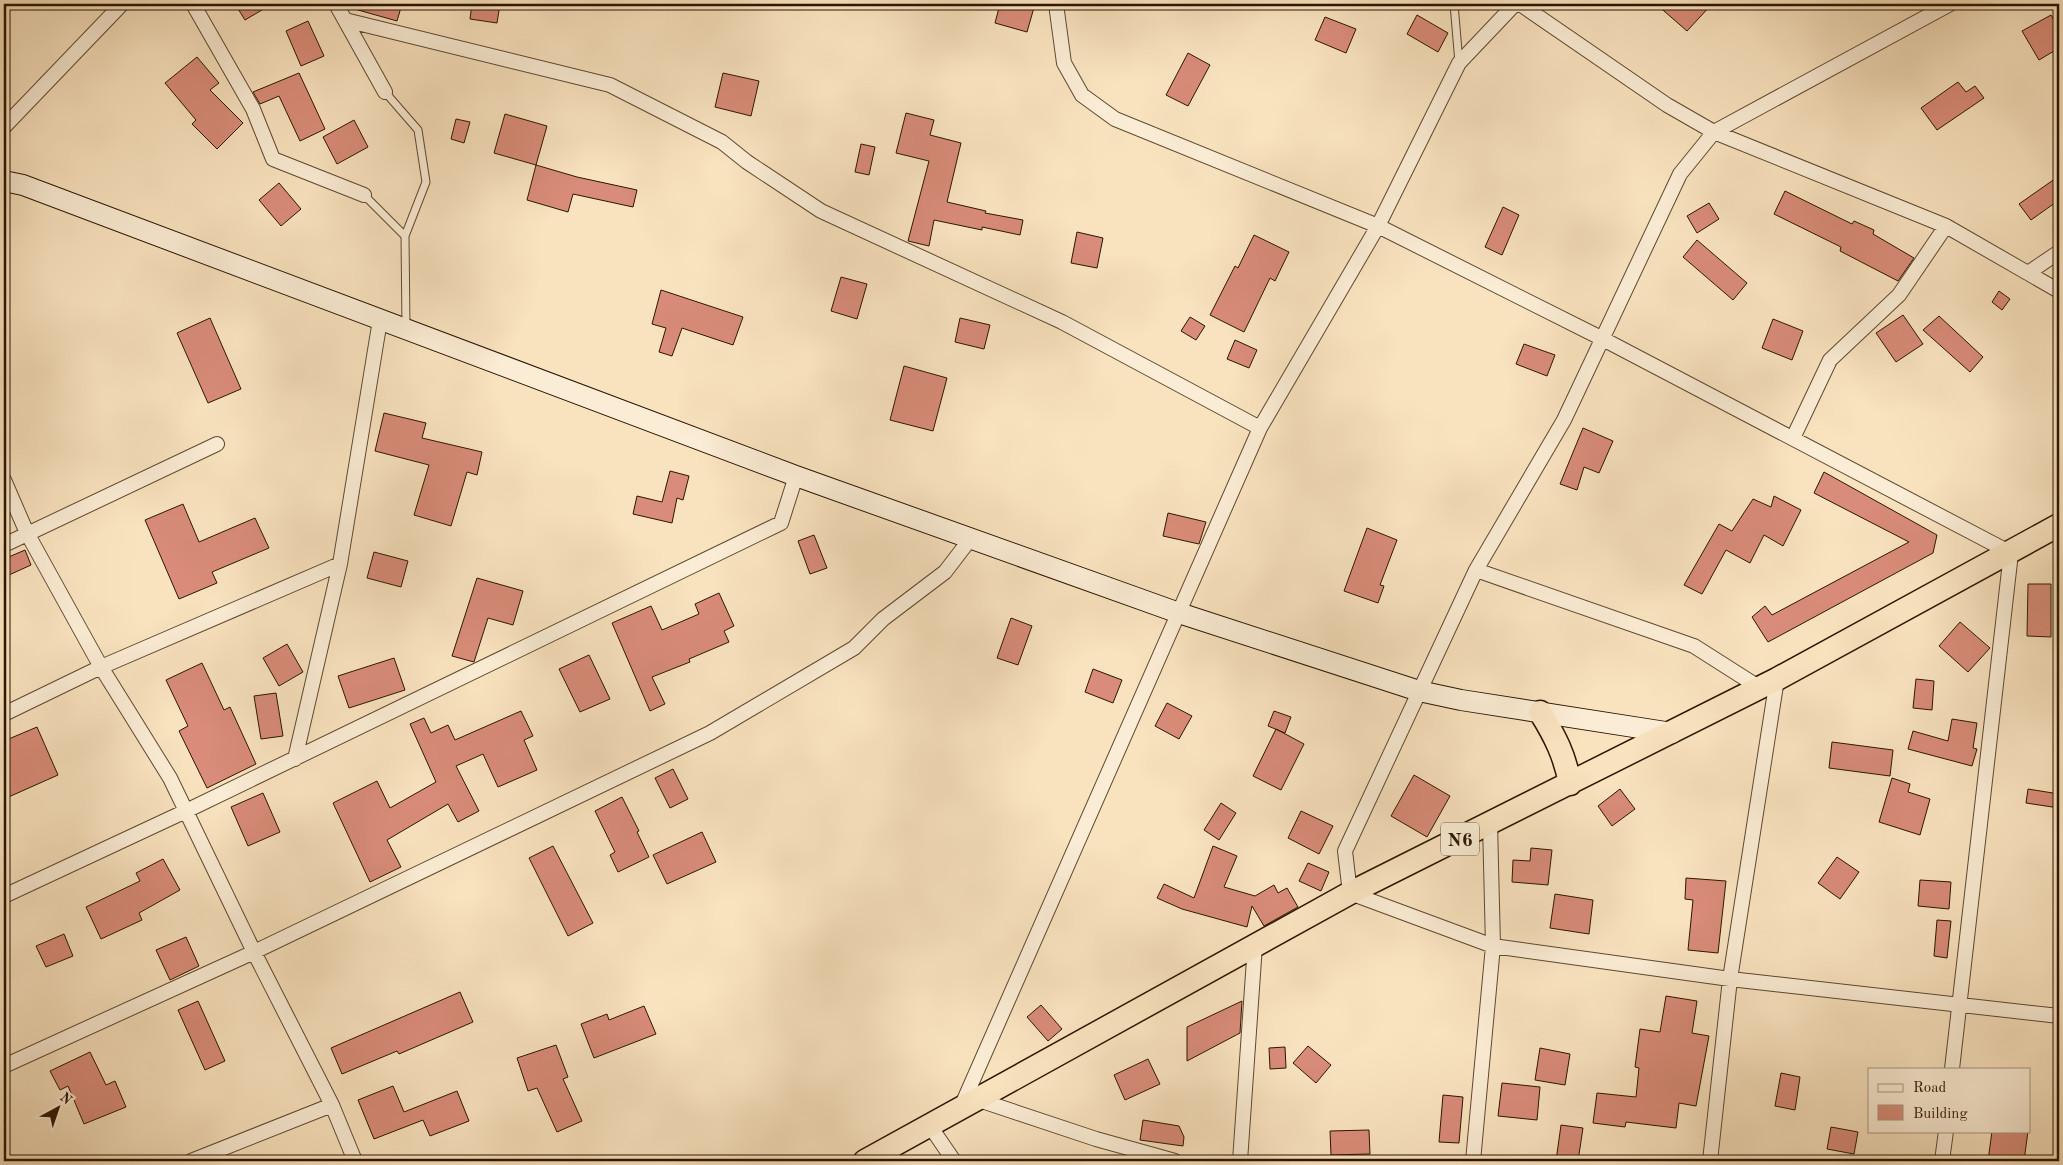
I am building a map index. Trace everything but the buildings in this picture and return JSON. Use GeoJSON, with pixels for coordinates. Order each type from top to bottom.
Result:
{"type":"FeatureCollection","features":[{"type":"Feature","properties":{"kind":"highway","name":"N6"},"geometry":{"type":"LineString","coordinates":[[865,1161],[1350,893],[1672,734],[2011,553],[2059,525]]}},
{"type":"Feature","properties":{"kind":"highway"},"geometry":{"type":"LineString","coordinates":[[1540,712],[1559,744],[1565,759],[1570,784]]}},
{"type":"Feature","properties":{"kind":"main road"},"geometry":{"type":"LineString","coordinates":[[4,170],[23,184]]}},
{"type":"Feature","properties":{"kind":"main road"},"geometry":{"type":"LineString","coordinates":[[4,181],[23,184],[796,476],[1179,613],[1420,691],[1672,734]]}},
{"type":"Feature","properties":{"kind":"street"},"geometry":{"type":"LineString","coordinates":[[4,127],[122,4]]}},
{"type":"Feature","properties":{"kind":"street"},"geometry":{"type":"LineString","coordinates":[[193,4],[252,109],[273,159],[364,195]]}},
{"type":"Feature","properties":{"kind":"street"},"geometry":{"type":"LineString","coordinates":[[336,4],[385,92]]}},
{"type":"Feature","properties":{"kind":"street"},"geometry":{"type":"LineString","coordinates":[[1056,4],[1064,63],[1082,95],[1115,120],[1378,226],[1602,338],[2011,553],[1952,1068]]}},
{"type":"Feature","properties":{"kind":"street"},"geometry":{"type":"LineString","coordinates":[[1175,1161],[969,1104],[1260,428],[1378,226],[1459,63],[1515,4]]}},
{"type":"Feature","properties":{"kind":"street"},"geometry":{"type":"LineString","coordinates":[[1520,4],[1667,105],[1714,132],[1946,226],[2059,291]]}},
{"type":"Feature","properties":{"kind":"street"},"geometry":{"type":"LineString","coordinates":[[1950,4],[1714,132],[1680,174],[1564,420],[1476,570],[1345,851],[1350,893],[1494,946],[1730,979],[2059,1016]]}},
{"type":"Feature","properties":{"kind":"street"},"geometry":{"type":"LineString","coordinates":[[345,20],[610,85],[722,142],[747,162],[820,211],[1062,322],[1260,428]]}},
{"type":"Feature","properties":{"kind":"street"},"geometry":{"type":"LineString","coordinates":[[1794,438],[1830,360],[1898,295],[1946,226]]}},
{"type":"Feature","properties":{"kind":"street"},"geometry":{"type":"LineString","coordinates":[[2028,273],[2059,252]]}},
{"type":"Feature","properties":{"kind":"street"},"geometry":{"type":"LineString","coordinates":[[295,759],[340,564],[380,320]]}},
{"type":"Feature","properties":{"kind":"street"},"geometry":{"type":"LineString","coordinates":[[4,545],[217,444]]}},
{"type":"Feature","properties":{"kind":"street"},"geometry":{"type":"LineString","coordinates":[[4,896],[295,759],[781,523],[796,476]]}},
{"type":"Feature","properties":{"kind":"street"},"geometry":{"type":"LineString","coordinates":[[4,480],[27,533],[101,667],[170,778],[254,952],[332,1105],[355,1161]]}},
{"type":"Feature","properties":{"kind":"street"},"geometry":{"type":"LineString","coordinates":[[4,1066],[254,952],[680,748],[760,704],[854,648],[883,619],[945,572],[971,538]]}},
{"type":"Feature","properties":{"kind":"street"},"geometry":{"type":"LineString","coordinates":[[4,714],[101,667],[340,564]]}},
{"type":"Feature","properties":{"kind":"street"},"geometry":{"type":"LineString","coordinates":[[1476,570],[1694,646],[1768,684],[1730,979],[1710,1161]]}},
{"type":"Feature","properties":{"kind":"street"},"geometry":{"type":"LineString","coordinates":[[1472,1161],[1494,946],[1490,824]]}},
{"type":"Feature","properties":{"kind":"street"},"geometry":{"type":"LineString","coordinates":[[1240,1161],[1255,944]]}},
{"type":"Feature","properties":{"kind":"street"},"geometry":{"type":"LineString","coordinates":[[192,1161],[332,1105]]}},
{"type":"Feature","properties":{"kind":"street"},"geometry":{"type":"LineString","coordinates":[[930,1126],[954,1161]]}},
{"type":"Feature","properties":{"kind":"street"},"geometry":{"type":"LineString","coordinates":[[1942,1161],[1946,1132]]}},
{"type":"Feature","properties":{"kind":"lane"},"geometry":{"type":"LineString","coordinates":[[1454,4],[1459,63]]}},
{"type":"Feature","properties":{"kind":"lane"},"geometry":{"type":"LineString","coordinates":[[385,92],[418,130],[426,182],[405,236],[406,330]]}},
{"type":"Feature","properties":{"kind":"lane"},"geometry":{"type":"LineString","coordinates":[[364,195],[405,236]]}}]}
